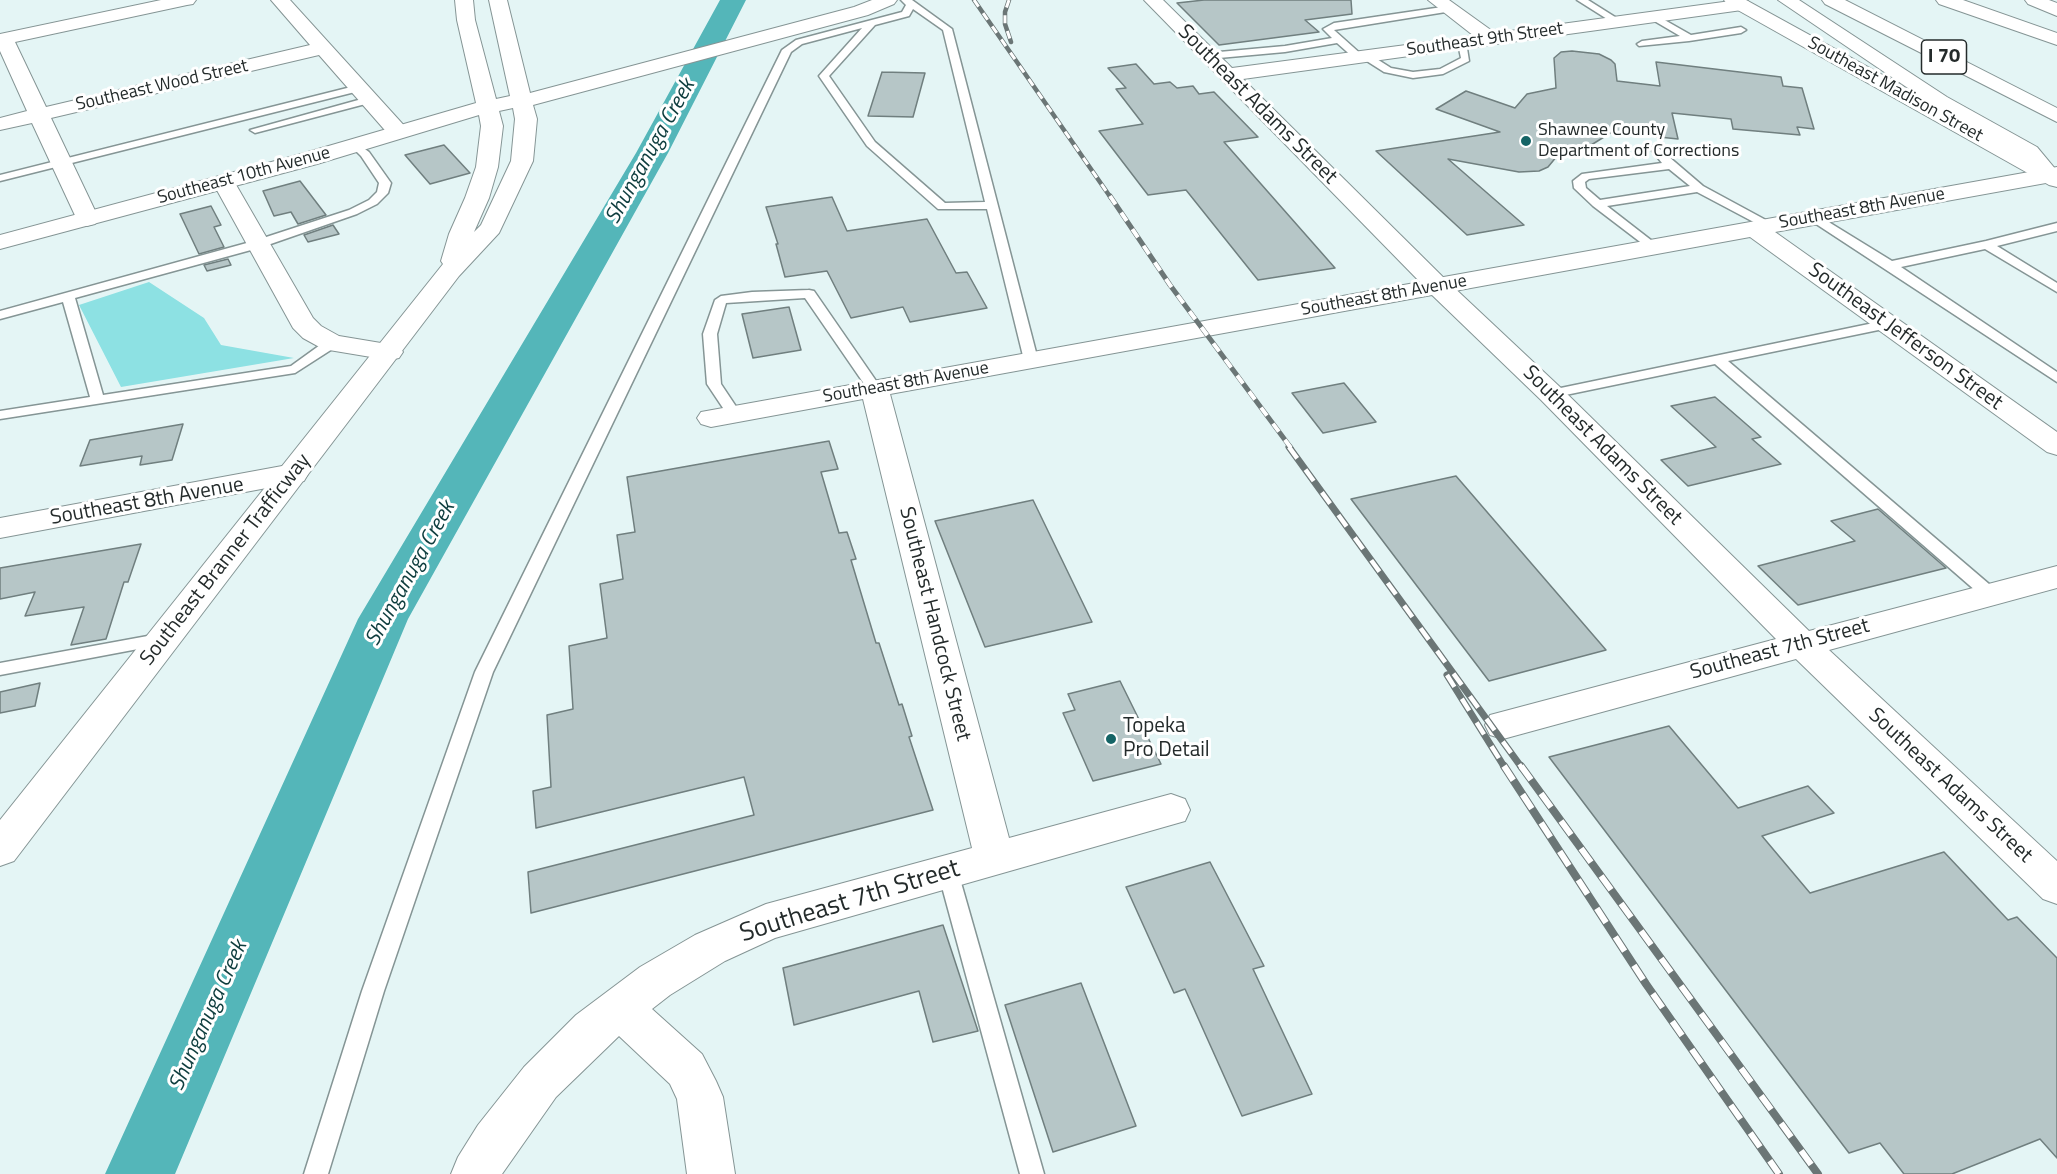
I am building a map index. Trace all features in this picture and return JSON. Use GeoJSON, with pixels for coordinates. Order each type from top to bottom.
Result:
{"type":"FeatureCollection","features":[{"type":"Feature","properties":{"kind":"main road"},"geometry":{"type":"LineString","coordinates":[[87,219],[2,39],[187,0]]}},
{"type":"Feature","properties":{"kind":"main road"},"geometry":{"type":"LineString","coordinates":[[280,0],[398,131]]}},
{"type":"Feature","properties":{"kind":"main road","name":"Southeast Branner Trafficway"},"geometry":{"type":"LineString","coordinates":[[450,271],[461,234],[477,198],[487,167],[492,126],[466,20],[464,0]]}},
{"type":"Feature","properties":{"kind":"main road","name":"Southeast Branner Trafficway"},"geometry":{"type":"LineString","coordinates":[[0,849],[450,271],[491,228],[522,161],[526,119],[498,0]]}},
{"type":"Feature","properties":{"kind":"main road","name":"Southeast 10th Avenue"},"geometry":{"type":"LineString","coordinates":[[0,242],[224,183],[520,95],[802,20],[856,0]]}},
{"type":"Feature","properties":{"kind":"main road","name":"Southeast 10th Avenue"},"geometry":{"type":"LineString","coordinates":[[802,20],[861,11],[888,0]]}},
{"type":"Feature","properties":{"kind":"main road","name":"Southeast Adams Street"},"geometry":{"type":"LineString","coordinates":[[1153,0],[1438,286],[1551,394],[1801,644],[2057,887]]}},
{"type":"Feature","properties":{"kind":"main road"},"geometry":{"type":"LineString","coordinates":[[1787,0],[1940,101],[2029,152],[2055,177]]}},
{"type":"Feature","properties":{"kind":"main road","name":"I 70"},"geometry":{"type":"LineString","coordinates":[[1831,0],[2057,116]]}},
{"type":"Feature","properties":{"kind":"main road","name":"I 70"},"geometry":{"type":"LineString","coordinates":[[1871,0],[1935,32]]}},
{"type":"Feature","properties":{"kind":"main road"},"geometry":{"type":"LineString","coordinates":[[1945,0],[2057,39]]}},
{"type":"Feature","properties":{"kind":"main road"},"geometry":{"type":"LineString","coordinates":[[2034,0],[2057,10]]}},
{"type":"Feature","properties":{"kind":"main road","name":"Southeast 9th Street"},"geometry":{"type":"LineString","coordinates":[[1218,66],[1306,64],[1654,17],[1738,2]]}},
{"type":"Feature","properties":{"kind":"main road","name":"Southeast Madison Street"},"geometry":{"type":"LineString","coordinates":[[1738,2],[2055,177]]}},
{"type":"Feature","properties":{"kind":"main road"},"geometry":{"type":"LineString","coordinates":[[1443,4],[1492,40]]}},
{"type":"Feature","properties":{"kind":"main road","name":"Southeast Wood Street"},"geometry":{"type":"LineString","coordinates":[[0,124],[324,48]]}},
{"type":"Feature","properties":{"kind":"main road","name":"Southeast 8th Avenue"},"geometry":{"type":"LineString","coordinates":[[723,416],[1814,217],[2055,177]]}},
{"type":"Feature","properties":{"kind":"main road"},"geometry":{"type":"LineString","coordinates":[[224,183],[302,322],[312,332],[332,343],[357,349],[389,352]]}},
{"type":"Feature","properties":{"kind":"main road","name":"Southeast Jefferson Street"},"geometry":{"type":"LineString","coordinates":[[1761,227],[1888,324],[2057,446]]}},
{"type":"Feature","properties":{"kind":"main road","name":"Southeast Handcock Street"},"geometry":{"type":"LineString","coordinates":[[874,388],[995,859]]}},
{"type":"Feature","properties":{"kind":"main road","name":"Southeast 8th Avenue"},"geometry":{"type":"LineString","coordinates":[[0,528],[293,474]]}},
{"type":"Feature","properties":{"kind":"main road","name":"Southeast 7th Street"},"geometry":{"type":"LineString","coordinates":[[1503,725],[2057,577]]}},
{"type":"Feature","properties":{"kind":"main road","name":"Southeast 7th Street"},"geometry":{"type":"LineString","coordinates":[[475,1174],[495,1141],[540,1082],[592,1030],[655,981],[710,948],[766,922],[1171,810]]}},
{"type":"Feature","properties":{"kind":"main road"},"geometry":{"type":"LineString","coordinates":[[619,1007],[686,1069],[700,1098],[711,1174]]}},
{"type":"Feature","properties":{"kind":"lane"},"geometry":{"type":"LineString","coordinates":[[1582,0],[1618,22]]}},
{"type":"Feature","properties":{"kind":"lane"},"geometry":{"type":"LineString","coordinates":[[316,1174],[377,980],[484,672],[787,50],[799,42],[906,14],[909,2],[947,29],[1031,360]]}},
{"type":"Feature","properties":{"kind":"lane"},"geometry":{"type":"LineString","coordinates":[[1362,56],[1328,29],[1337,25],[1443,4]]}},
{"type":"Feature","properties":{"kind":"lane"},"geometry":{"type":"LineString","coordinates":[[1654,17],[1689,38]]}},
{"type":"Feature","properties":{"kind":"lane"},"geometry":{"type":"LineString","coordinates":[[872,23],[824,76],[871,144],[942,207],[992,205]]}},
{"type":"Feature","properties":{"kind":"lane"},"geometry":{"type":"LineString","coordinates":[[1642,44],[1741,30]]}},
{"type":"Feature","properties":{"kind":"lane"},"geometry":{"type":"LineString","coordinates":[[1218,66],[1285,49],[1339,40]]}},
{"type":"Feature","properties":{"kind":"lane"},"geometry":{"type":"LineString","coordinates":[[1285,49],[1306,64]]}},
{"type":"Feature","properties":{"kind":"lane"},"geometry":{"type":"LineString","coordinates":[[255,130],[364,94]]}},
{"type":"Feature","properties":{"kind":"lane"},"geometry":{"type":"LineString","coordinates":[[0,178],[364,94]]}},
{"type":"Feature","properties":{"kind":"lane"},"geometry":{"type":"LineString","coordinates":[[0,315],[258,244],[353,213],[373,202],[382,193],[385,183],[365,154],[355,145]]}},
{"type":"Feature","properties":{"kind":"lane"},"geometry":{"type":"LineString","coordinates":[[1655,148],[1700,188],[1761,227]]}},
{"type":"Feature","properties":{"kind":"lane"},"geometry":{"type":"LineString","coordinates":[[1652,247],[1597,204],[1580,188],[1579,181],[1586,176],[1672,165]]}},
{"type":"Feature","properties":{"kind":"lane"},"geometry":{"type":"LineString","coordinates":[[1597,204],[1700,188]]}},
{"type":"Feature","properties":{"kind":"lane"},"geometry":{"type":"LineString","coordinates":[[1814,217],[1890,265],[2057,378]]}},
{"type":"Feature","properties":{"kind":"lane"},"geometry":{"type":"LineString","coordinates":[[1890,265],[2027,236],[2057,227]]}},
{"type":"Feature","properties":{"kind":"lane"},"geometry":{"type":"LineString","coordinates":[[1987,244],[2057,288]]}},
{"type":"Feature","properties":{"kind":"lane"},"geometry":{"type":"LineString","coordinates":[[723,416],[714,384],[710,334],[721,300],[752,296],[809,294],[874,388]]}},
{"type":"Feature","properties":{"kind":"lane"},"geometry":{"type":"LineString","coordinates":[[68,297],[98,400]]}},
{"type":"Feature","properties":{"kind":"lane"},"geometry":{"type":"LineString","coordinates":[[1551,394],[1888,324]]}},
{"type":"Feature","properties":{"kind":"lane"},"geometry":{"type":"LineString","coordinates":[[0,415],[295,369],[332,343]]}},
{"type":"Feature","properties":{"kind":"lane"},"geometry":{"type":"LineString","coordinates":[[1717,359],[1990,594]]}},
{"type":"Feature","properties":{"kind":"lane"},"geometry":{"type":"LineString","coordinates":[[0,669],[165,639]]}},
{"type":"Feature","properties":{"kind":"lane"},"geometry":{"type":"LineString","coordinates":[[948,872],[1032,1174]]}},
{"type":"Feature","properties":{"kind":"shaded area"},"geometry":{"type":"Polygon","coordinates":[[[149,282],[204,318],[221,345],[294,358],[121,387],[79,305],[149,282]]]}},
{"type":"Feature","properties":{"kind":"building"},"geometry":{"type":"Polygon","coordinates":[[[1204,0],[1351,0],[1352,14],[1305,20],[1319,32],[1219,45],[1177,3],[1204,0]]]}},
{"type":"Feature","properties":{"kind":"building","name":"Shawnee County Department of Corrections"},"geometry":{"type":"Polygon","coordinates":[[[1561,52],[1599,54],[1611,60],[1615,64],[1617,81],[1660,86],[1656,62],[1781,77],[1783,86],[1802,88],[1814,129],[1797,127],[1800,135],[1733,129],[1731,119],[1672,113],[1678,139],[1612,132],[1588,147],[1583,145],[1562,150],[1548,167],[1539,171],[1519,172],[1448,159],[1524,225],[1467,235],[1376,151],[1500,132],[1436,109],[1466,91],[1515,108],[1527,94],[1556,88],[1554,58],[1561,52]]]}},
{"type":"Feature","properties":{"kind":"building"},"geometry":{"type":"Polygon","coordinates":[[[1136,64],[1154,84],[1170,82],[1177,88],[1193,86],[1199,94],[1214,92],[1258,137],[1224,142],[1335,268],[1258,280],[1186,190],[1148,195],[1099,131],[1143,124],[1116,89],[1126,88],[1108,68],[1136,64]]]}},
{"type":"Feature","properties":{"kind":"building"},"geometry":{"type":"Polygon","coordinates":[[[882,72],[925,73],[913,117],[868,116],[882,72]]]}},
{"type":"Feature","properties":{"kind":"building"},"geometry":{"type":"Polygon","coordinates":[[[444,145],[470,173],[430,184],[405,155],[444,145]]]}},
{"type":"Feature","properties":{"kind":"building"},"geometry":{"type":"Polygon","coordinates":[[[300,181],[326,215],[298,224],[291,212],[274,216],[263,191],[300,181]]]}},
{"type":"Feature","properties":{"kind":"building"},"geometry":{"type":"Polygon","coordinates":[[[832,197],[847,231],[927,219],[956,273],[967,272],[987,308],[910,322],[903,307],[851,318],[827,271],[785,277],[776,244],[778,244],[766,207],[832,197]]]}},
{"type":"Feature","properties":{"kind":"building"},"geometry":{"type":"Polygon","coordinates":[[[211,206],[221,225],[214,227],[224,247],[199,254],[180,214],[211,206]]]}},
{"type":"Feature","properties":{"kind":"building"},"geometry":{"type":"Polygon","coordinates":[[[333,225],[339,234],[308,242],[304,235],[333,225]]]}},
{"type":"Feature","properties":{"kind":"building"},"geometry":{"type":"Polygon","coordinates":[[[228,259],[231,265],[207,271],[204,265],[228,259]]]}},
{"type":"Feature","properties":{"kind":"building"},"geometry":{"type":"Polygon","coordinates":[[[789,307],[801,350],[753,358],[742,314],[789,307]]]}},
{"type":"Feature","properties":{"kind":"building"},"geometry":{"type":"Polygon","coordinates":[[[1344,383],[1376,422],[1323,433],[1292,393],[1344,383]]]}},
{"type":"Feature","properties":{"kind":"building"},"geometry":{"type":"Polygon","coordinates":[[[1715,397],[1761,437],[1752,439],[1781,464],[1688,486],[1661,460],[1716,447],[1671,406],[1715,397]]]}},
{"type":"Feature","properties":{"kind":"building"},"geometry":{"type":"Polygon","coordinates":[[[183,424],[172,460],[140,465],[142,456],[80,466],[90,440],[183,424]]]}},
{"type":"Feature","properties":{"kind":"building"},"geometry":{"type":"Polygon","coordinates":[[[829,441],[838,469],[821,472],[839,533],[847,532],[856,559],[851,560],[876,643],[879,643],[899,705],[902,704],[912,736],[909,737],[933,810],[531,913],[528,872],[754,815],[744,777],[536,828],[533,791],[551,787],[547,715],[573,709],[569,646],[607,638],[600,584],[623,579],[617,535],[635,532],[627,477],[829,441]]]}},
{"type":"Feature","properties":{"kind":"building"},"geometry":{"type":"Polygon","coordinates":[[[1456,476],[1606,650],[1489,681],[1351,499],[1456,476]]]}},
{"type":"Feature","properties":{"kind":"building"},"geometry":{"type":"Polygon","coordinates":[[[1033,500],[1092,622],[985,647],[935,521],[1033,500]]]}},
{"type":"Feature","properties":{"kind":"building"},"geometry":{"type":"Polygon","coordinates":[[[1878,509],[1946,568],[1798,605],[1758,566],[1855,541],[1831,521],[1878,509]]]}},
{"type":"Feature","properties":{"kind":"building"},"geometry":{"type":"Polygon","coordinates":[[[141,544],[128,582],[124,582],[106,639],[71,645],[84,607],[25,616],[35,592],[0,599],[0,568],[141,544]]]}},
{"type":"Feature","properties":{"kind":"building","name":"Topeka Pro Detail"},"geometry":{"type":"Polygon","coordinates":[[[1120,681],[1161,764],[1093,781],[1063,713],[1075,710],[1068,694],[1120,681]]]}},
{"type":"Feature","properties":{"kind":"building"},"geometry":{"type":"Polygon","coordinates":[[[40,683],[35,706],[0,713],[0,692],[40,683]]]}},
{"type":"Feature","properties":{"kind":"building"},"geometry":{"type":"Polygon","coordinates":[[[1669,726],[1738,808],[1808,786],[1834,813],[1762,836],[1810,893],[1944,852],[2008,920],[2017,917],[2057,958],[2057,1158],[2040,1139],[1952,1174],[1904,1174],[1880,1143],[1849,1153],[1549,757],[1669,726]]]}},
{"type":"Feature","properties":{"kind":"building"},"geometry":{"type":"Polygon","coordinates":[[[1210,862],[1264,966],[1253,969],[1312,1094],[1242,1116],[1185,989],[1174,993],[1126,887],[1210,862]]]}},
{"type":"Feature","properties":{"kind":"building"},"geometry":{"type":"Polygon","coordinates":[[[943,925],[978,1031],[933,1042],[919,991],[794,1025],[783,968],[943,925]]]}},
{"type":"Feature","properties":{"kind":"building"},"geometry":{"type":"Polygon","coordinates":[[[1081,983],[1136,1126],[1053,1152],[1005,1005],[1081,983]]]}},
{"type":"Feature","properties":{"kind":"waterway","name":"Shunganuga Creek"},"geometry":{"type":"LineString","coordinates":[[140,1174],[383,619],[652,153],[733,0]]}},
{"type":"Feature","properties":{"kind":"railway"},"geometry":{"type":"LineString","coordinates":[[974,0],[1111,198]]}},
{"type":"Feature","properties":{"kind":"railway"},"geometry":{"type":"LineString","coordinates":[[1009,0],[1005,12],[1005,24],[1011,42]]}},
{"type":"Feature","properties":{"kind":"railway"},"geometry":{"type":"LineString","coordinates":[[1110,196],[1170,285],[1291,448]]}},
{"type":"Feature","properties":{"kind":"railway"},"geometry":{"type":"LineString","coordinates":[[1289,447],[1522,768]]}},
{"type":"Feature","properties":{"kind":"railway"},"geometry":{"type":"LineString","coordinates":[[1447,675],[1505,768]]}},
{"type":"Feature","properties":{"kind":"railway"},"geometry":{"type":"LineString","coordinates":[[1504,766],[1646,984],[1779,1174]]}},
{"type":"Feature","properties":{"kind":"railway"},"geometry":{"type":"LineString","coordinates":[[1521,766],[1818,1174]]}},
{"type":"Feature","properties":{"kind":"place","name":"Shawnee County Department of Corrections"},"geometry":{"type":"Point","coordinates":[1526,141]}},
{"type":"Feature","properties":{"kind":"place","name":"Topeka Pro Detail"},"geometry":{"type":"Point","coordinates":[1111,739]}}]}
